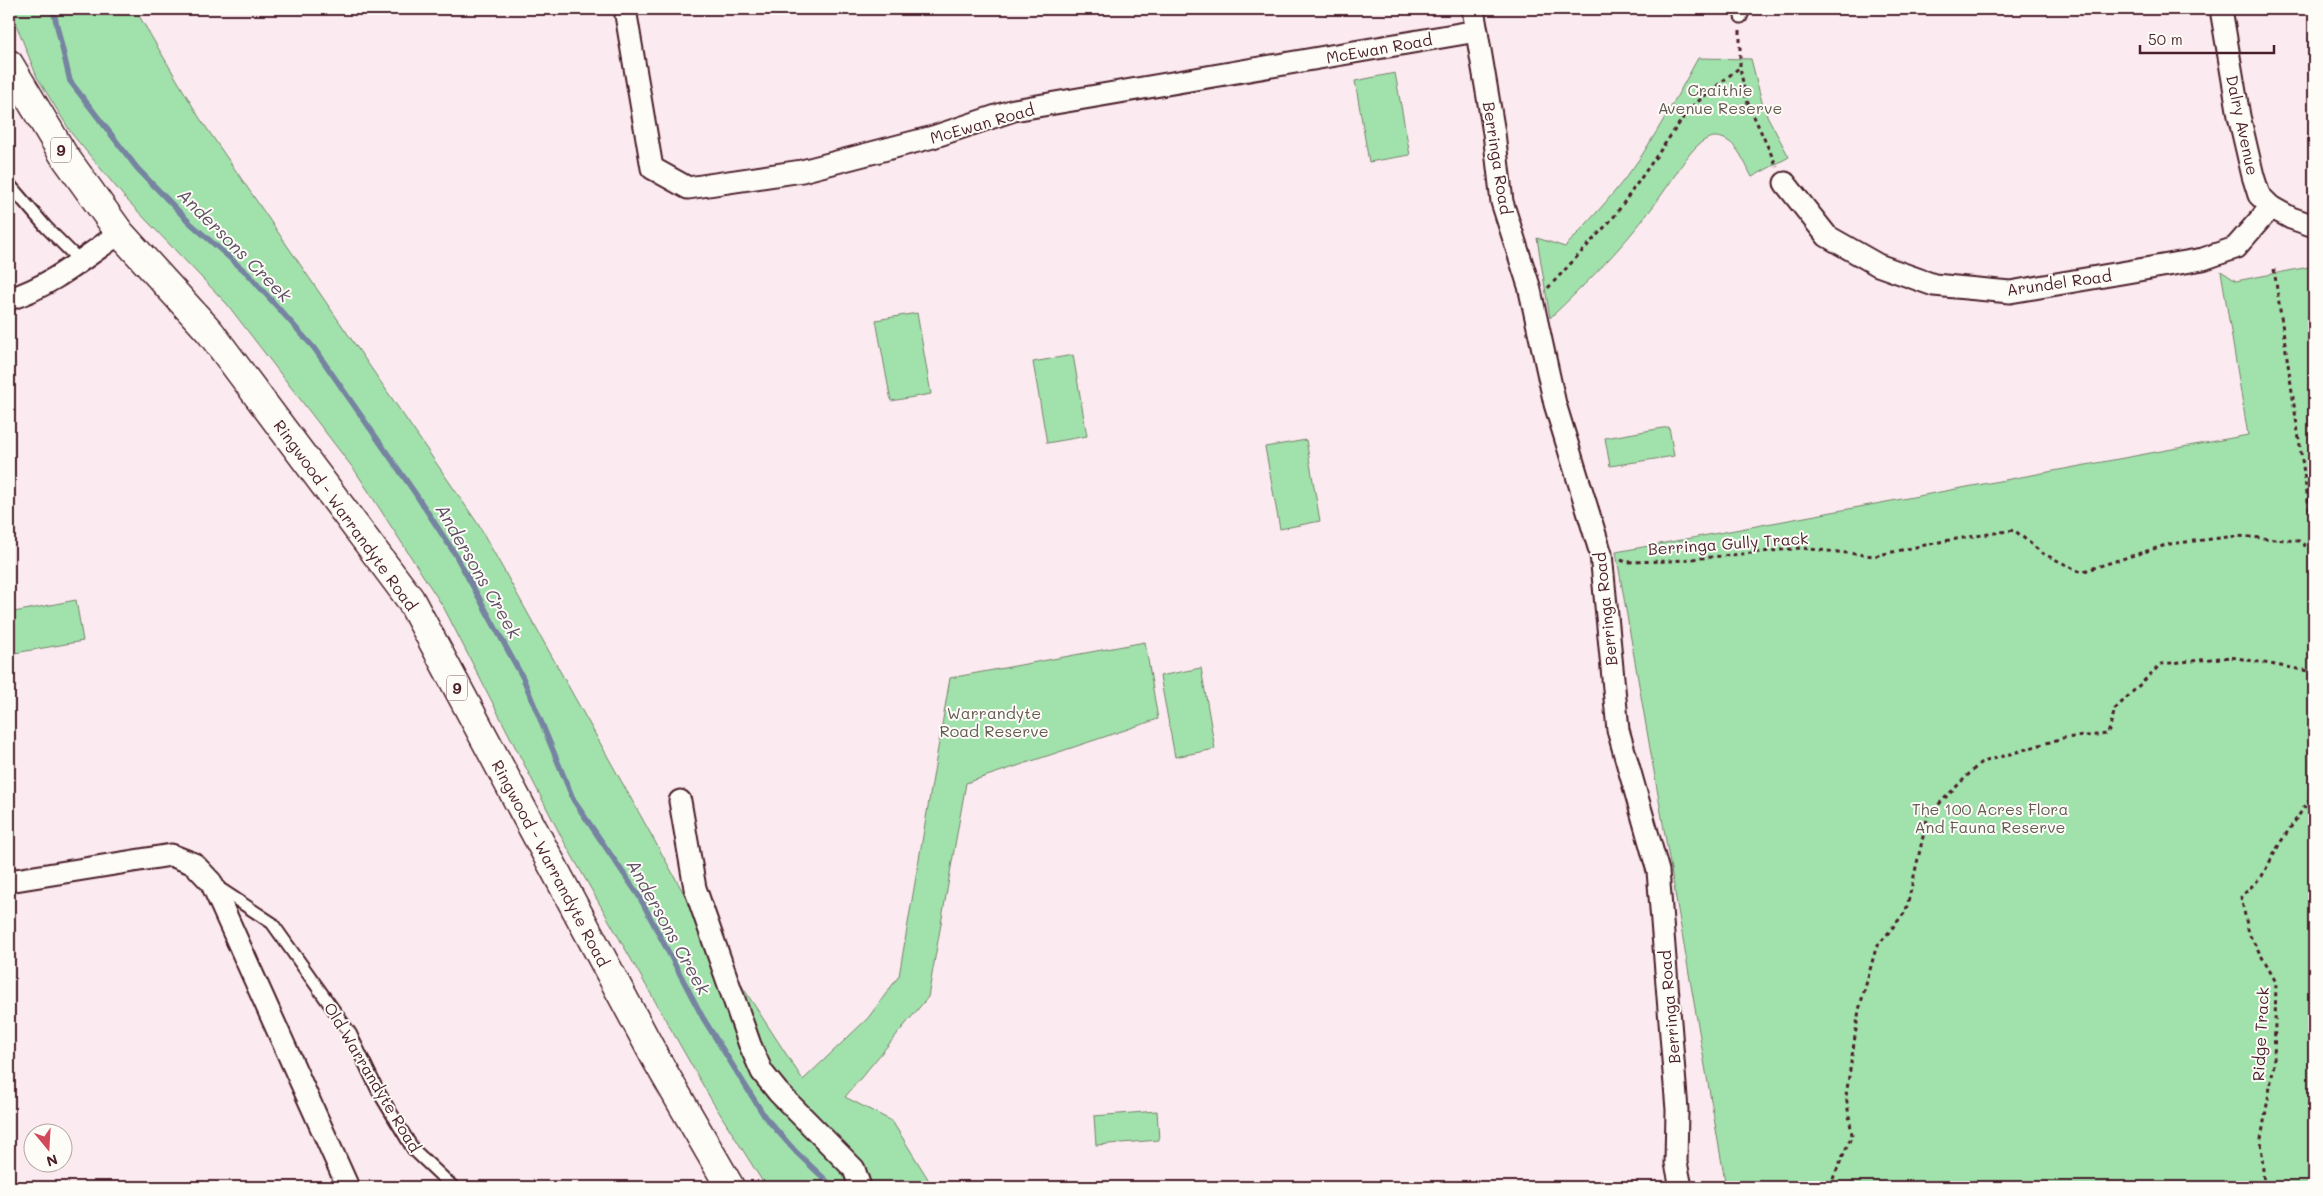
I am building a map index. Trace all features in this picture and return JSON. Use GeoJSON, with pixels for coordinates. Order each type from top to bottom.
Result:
{"type":"FeatureCollection","features":[{"type":"Feature","properties":{"kind":"main road","name":"Ringwood - Warrandyte Road"},"geometry":{"type":"LineString","coordinates":[[9,64],[63,154],[120,233],[210,332],[410,599],[656,1058],[730,1187]]}},
{"type":"Feature","properties":{"kind":"street","name":"McEwan Road"},"geometry":{"type":"LineString","coordinates":[[624,9],[652,168],[688,188],[802,171],[933,137],[1014,110],[1477,31]]}},
{"type":"Feature","properties":{"kind":"street","name":"Berringa Road"},"geometry":{"type":"LineString","coordinates":[[1473,9],[1494,132],[1502,202],[1533,304],[1555,404],[1601,554],[1618,730],[1658,871],[1678,1110],[1676,1186]]}},
{"type":"Feature","properties":{"kind":"street","name":"Dalry Avenue"},"geometry":{"type":"LineString","coordinates":[[2221,9],[2239,116],[2254,176],[2259,195],[2271,208]]}},
{"type":"Feature","properties":{"kind":"street","name":"Arundel Road"},"geometry":{"type":"LineString","coordinates":[[1785,183],[1827,236],[1878,265],[1934,285],[2010,292],[2203,259],[2235,248],[2271,208]]}},
{"type":"Feature","properties":{"kind":"street"},"geometry":{"type":"LineString","coordinates":[[2271,208],[2291,218],[2314,226]]}},
{"type":"Feature","properties":{"kind":"street"},"geometry":{"type":"LineString","coordinates":[[9,299],[20,296],[50,280],[120,233]]}},
{"type":"Feature","properties":{"kind":"street"},"geometry":{"type":"LineString","coordinates":[[680,801],[695,888],[750,1045],[762,1072],[778,1092],[854,1169],[860,1187]]}},
{"type":"Feature","properties":{"kind":"street","name":"Old Warrandyte Road"},"geometry":{"type":"LineString","coordinates":[[9,881],[170,855],[194,864],[210,882],[348,1187]]}},
{"type":"Feature","properties":{"kind":"lane"},"geometry":{"type":"LineString","coordinates":[[9,184],[46,227],[80,261]]}},
{"type":"Feature","properties":{"kind":"lane","name":"Old Warrandyte Road"},"geometry":{"type":"LineString","coordinates":[[210,882],[272,923],[350,1033],[378,1091],[413,1149],[453,1187]]}},
{"type":"Feature","properties":{"kind":"path"},"geometry":{"type":"LineString","coordinates":[[1742,13],[1740,67],[1746,99],[1785,183]]}},
{"type":"Feature","properties":{"kind":"path"},"geometry":{"type":"LineString","coordinates":[[1533,304],[1613,218],[1690,108],[1740,67]]}},
{"type":"Feature","properties":{"kind":"path"},"geometry":{"type":"LineString","coordinates":[[2274,269],[2314,541]]}},
{"type":"Feature","properties":{"kind":"path","name":"Berringa Gully Track"},"geometry":{"type":"LineString","coordinates":[[1601,554],[1626,562],[1672,561],[1801,548],[1874,556],[1944,541],[2014,530],[2042,553],[2081,572],[2169,544],[2237,536],[2299,541],[2314,552]]}},
{"type":"Feature","properties":{"kind":"path"},"geometry":{"type":"LineString","coordinates":[[1832,1187],[1832,1180],[1852,1135],[1846,1096],[1859,1010],[1876,948],[1906,911],[1928,815],[1980,763],[2063,738],[2108,734],[2115,709],[2161,664],[2231,657],[2314,672]]}},
{"type":"Feature","properties":{"kind":"path","name":"Ridge Track"},"geometry":{"type":"LineString","coordinates":[[2264,1187],[2261,1139],[2274,1064],[2276,982],[2249,934],[2241,897],[2262,876],[2280,843],[2314,793]]}},
{"type":"Feature","properties":{"kind":"green space","name":"Warrandyte Road Reserve"},"geometry":{"type":"Polygon","coordinates":[[[10,9],[135,9],[199,117],[478,524],[697,917],[803,1080],[868,1018],[899,976],[950,678],[1145,642],[1158,719],[966,783],[928,997],[845,1097],[892,1121],[933,1187],[766,1187],[712,1101],[562,838],[444,608],[356,472],[227,304],[126,199],[72,134],[37,77],[10,9]]]}},
{"type":"Feature","properties":{"kind":"green space","name":"Craithie Avenue Reserve"},"geometry":{"type":"Polygon","coordinates":[[[1698,58],[1751,59],[1764,110],[1789,157],[1752,177],[1742,158],[1729,142],[1723,138],[1716,137],[1701,142],[1688,156],[1654,205],[1627,239],[1550,318],[1537,238],[1565,247],[1595,214],[1642,155],[1698,58]]]}},
{"type":"Feature","properties":{"kind":"green space"},"geometry":{"type":"Polygon","coordinates":[[[1395,73],[1410,155],[1369,162],[1355,81],[1395,73]]]}},
{"type":"Feature","properties":{"kind":"green space","name":"The 100 Acres Flora And Fauna Reserve"},"geometry":{"type":"Polygon","coordinates":[[[2309,267],[2314,300],[2314,1187],[1726,1187],[1616,552],[2248,435],[2221,271],[2236,281],[2309,267]]]}},
{"type":"Feature","properties":{"kind":"green space"},"geometry":{"type":"Polygon","coordinates":[[[917,313],[931,394],[891,401],[876,320],[917,313]]]}},
{"type":"Feature","properties":{"kind":"green space"},"geometry":{"type":"Polygon","coordinates":[[[1073,355],[1087,436],[1047,443],[1033,362],[1073,355]]]}},
{"type":"Feature","properties":{"kind":"green space"},"geometry":{"type":"Polygon","coordinates":[[[1669,427],[1674,456],[1610,466],[1605,438],[1669,427]]]}},
{"type":"Feature","properties":{"kind":"green space"},"geometry":{"type":"Polygon","coordinates":[[[1306,440],[1320,521],[1280,529],[1265,447],[1306,440]]]}},
{"type":"Feature","properties":{"kind":"green space"},"geometry":{"type":"Polygon","coordinates":[[[76,600],[83,641],[9,654],[9,613],[76,600]]]}},
{"type":"Feature","properties":{"kind":"green space"},"geometry":{"type":"Polygon","coordinates":[[[1201,668],[1215,749],[1175,757],[1160,676],[1201,668]]]}},
{"type":"Feature","properties":{"kind":"green space"},"geometry":{"type":"Polygon","coordinates":[[[1157,1111],[1159,1140],[1096,1145],[1094,1116],[1157,1111]]]}},
{"type":"Feature","properties":{"kind":"waterway","name":"Andersons Creek"},"geometry":{"type":"LineString","coordinates":[[53,9],[70,81],[137,168],[189,222],[248,274],[314,348],[415,493],[455,554],[523,678],[574,801],[639,896],[703,1018],[765,1117],[796,1152],[831,1185]]}}]}
